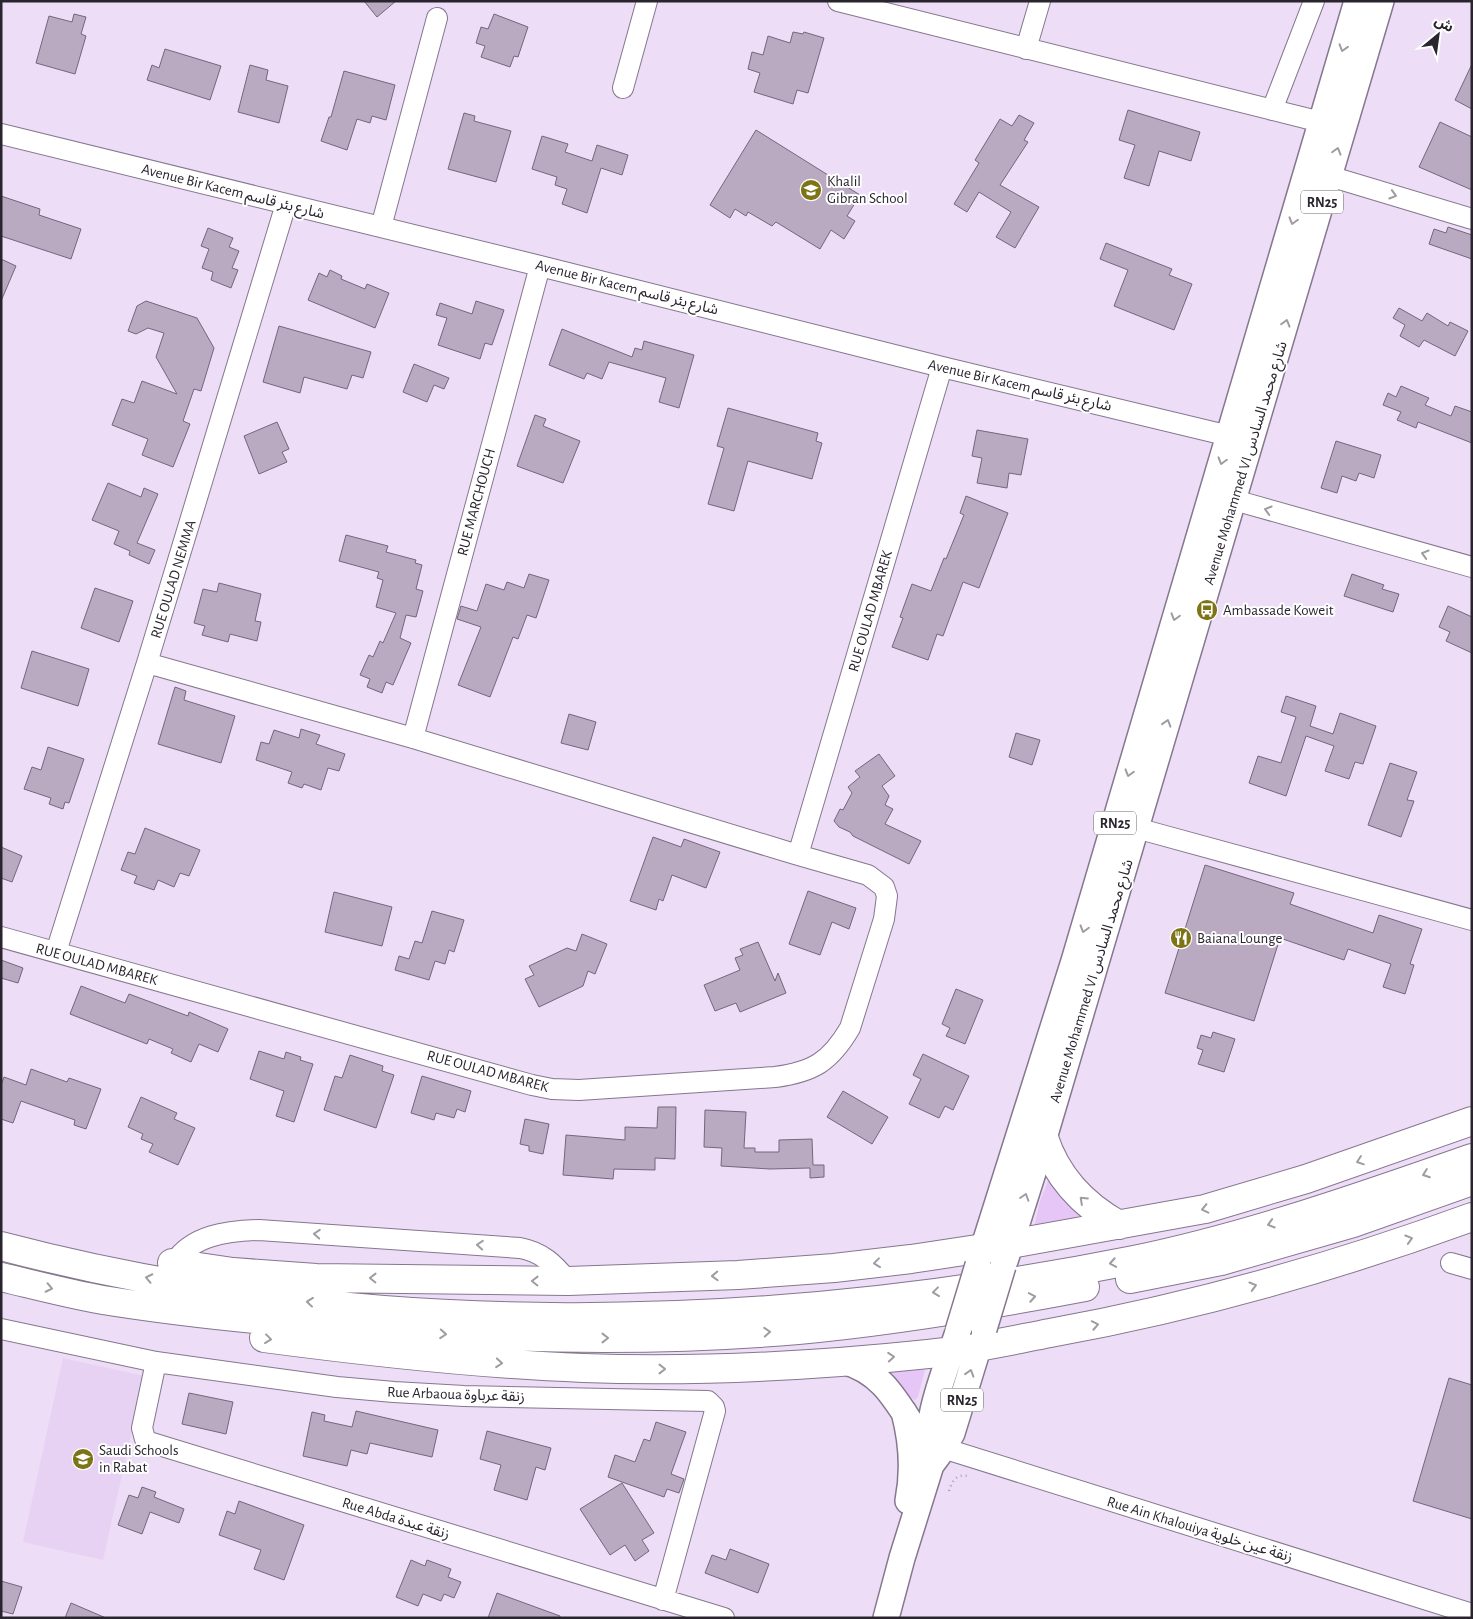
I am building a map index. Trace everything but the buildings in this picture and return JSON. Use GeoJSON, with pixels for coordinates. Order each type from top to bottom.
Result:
{"type":"FeatureCollection","features":[{"type":"Feature","properties":{"kind":"highway"},"geometry":{"type":"LineString","coordinates":[[1,1230],[35,1238],[233,1272],[316,1278],[568,1281],[738,1275],[834,1268],[911,1259],[1007,1255],[1119,1225],[1206,1209],[1306,1179],[1472,1121]]}},
{"type":"Feature","properties":{"kind":"highway"},"geometry":{"type":"LineString","coordinates":[[1044,1138],[1056,1166],[1072,1189],[1094,1209],[1119,1225]]}},
{"type":"Feature","properties":{"kind":"highway"},"geometry":{"type":"LineString","coordinates":[[1,1246],[36,1255],[216,1290],[384,1309],[474,1315],[554,1317],[714,1314],[900,1297],[953,1290],[1136,1259],[1231,1236],[1350,1200],[1472,1158]]}},
{"type":"Feature","properties":{"kind":"highway"},"geometry":{"type":"LineString","coordinates":[[102,1300],[276,1322],[475,1336],[556,1339],[637,1338],[798,1330],[951,1311],[1220,1261],[1353,1223],[1472,1181]]}},
{"type":"Feature","properties":{"kind":"highway"},"geometry":{"type":"LineString","coordinates":[[1,1277],[102,1300],[218,1331],[389,1354],[521,1365],[586,1368],[740,1367],[930,1354],[968,1339],[1111,1322],[1181,1306],[1292,1275],[1426,1234],[1472,1217]]}},
{"type":"Feature","properties":{"kind":"main road","name":"Avenue Mohammed VI شارع محمد السادس"},"geometry":{"type":"LineString","coordinates":[[886,1618],[934,1453],[931,1416],[1007,1255],[1044,1138],[1234,500],[1241,438],[1321,122],[1357,1]]}},
{"type":"Feature","properties":{"kind":"main road","name":"Avenue Mohammed VI شارع محمد السادس"},"geometry":{"type":"LineString","coordinates":[[968,1339],[981,1256],[1241,438],[1329,176],[1381,1]]}},
{"type":"Feature","properties":{"kind":"main road"},"geometry":{"type":"LineString","coordinates":[[843,1361],[860,1367],[876,1377],[904,1412],[919,1436],[934,1453]]}},
{"type":"Feature","properties":{"kind":"main road"},"geometry":{"type":"LineString","coordinates":[[902,1558],[900,1537],[912,1480],[910,1434],[904,1412]]}},
{"type":"Feature","properties":{"kind":"street"},"geometry":{"type":"LineString","coordinates":[[623,88],[647,1]]}},
{"type":"Feature","properties":{"kind":"street"},"geometry":{"type":"LineString","coordinates":[[1026,49],[1040,1]]}},
{"type":"Feature","properties":{"kind":"street"},"geometry":{"type":"LineString","coordinates":[[1272,110],[1314,1]]}},
{"type":"Feature","properties":{"kind":"street"},"geometry":{"type":"LineString","coordinates":[[845,2],[1321,122]]}},
{"type":"Feature","properties":{"kind":"street"},"geometry":{"type":"LineString","coordinates":[[381,227],[436,18]]}},
{"type":"Feature","properties":{"kind":"street","name":"Avenue Bir Kacem شارع بئر قاسم"},"geometry":{"type":"LineString","coordinates":[[1,134],[942,367],[1241,438]]}},
{"type":"Feature","properties":{"kind":"street"},"geometry":{"type":"LineString","coordinates":[[1329,176],[1472,219]]}},
{"type":"Feature","properties":{"kind":"street","name":"RUE OULAD NEMMA"},"geometry":{"type":"LineString","coordinates":[[56,952],[147,663],[286,204]]}},
{"type":"Feature","properties":{"kind":"street","name":"RUE MARCHOUCH"},"geometry":{"type":"LineString","coordinates":[[413,738],[540,266]]}},
{"type":"Feature","properties":{"kind":"street","name":"RUE OULAD MBAREK"},"geometry":{"type":"LineString","coordinates":[[798,855],[942,367]]}},
{"type":"Feature","properties":{"kind":"street"},"geometry":{"type":"LineString","coordinates":[[1234,500],[1472,567]]}},
{"type":"Feature","properties":{"kind":"street","name":"RUE OULAD MBAREK"},"geometry":{"type":"LineString","coordinates":[[1,937],[513,1080],[552,1089],[588,1089],[775,1077],[795,1074],[814,1068],[830,1056],[842,1042],[850,1028],[884,919],[886,906],[887,896],[884,887],[868,875],[413,738],[147,663]]}},
{"type":"Feature","properties":{"kind":"street"},"geometry":{"type":"LineString","coordinates":[[1136,828],[1472,920]]}},
{"type":"Feature","properties":{"kind":"street"},"geometry":{"type":"LineString","coordinates":[[174,1263],[184,1250],[202,1239],[230,1232],[259,1230],[520,1248],[538,1253],[548,1259],[568,1281]]}},
{"type":"Feature","properties":{"kind":"street"},"geometry":{"type":"LineString","coordinates":[[1452,1263],[1472,1269]]}},
{"type":"Feature","properties":{"kind":"street","name":"Rue Arbaoua زنقة عرباوة"},"geometry":{"type":"LineString","coordinates":[[1,1329],[156,1362],[309,1384],[464,1396],[708,1401],[715,1411],[663,1600]]}},
{"type":"Feature","properties":{"kind":"street","name":"Rue Abda زنقة عبدة"},"geometry":{"type":"LineString","coordinates":[[156,1362],[142,1428],[145,1440],[149,1442],[724,1618]]}},
{"type":"Feature","properties":{"kind":"street","name":"Rue Ain Khalouiya زنقة عين خلوية"},"geometry":{"type":"LineString","coordinates":[[934,1453],[1472,1614]]}},
{"type":"Feature","properties":{"kind":"path"},"geometry":{"type":"LineString","coordinates":[[949,1491],[953,1480],[957,1476],[968,1476]]}},
{"type":"Feature","properties":{"kind":"shaded area"},"geometry":{"type":"Polygon","coordinates":[[[1051,1173],[1093,1219],[1034,1227],[1040,1201],[1051,1173]]]}},
{"type":"Feature","properties":{"kind":"shaded area","name":"Saudi Schools in Rabat"},"geometry":{"type":"Polygon","coordinates":[[[63,1358],[144,1376],[103,1560],[23,1542],[63,1358]]]}},
{"type":"Feature","properties":{"kind":"shaded area"},"geometry":{"type":"Polygon","coordinates":[[[926,1366],[918,1397],[915,1400],[909,1397],[888,1368],[926,1366]]]}},
{"type":"Feature","properties":{"kind":"place","name":"Khalil Gibran School"},"geometry":{"type":"Point","coordinates":[811,190]}},
{"type":"Feature","properties":{"kind":"place","name":"Ambassade Koweit"},"geometry":{"type":"Point","coordinates":[1207,610]}},
{"type":"Feature","properties":{"kind":"place","name":"Baiana Lounge"},"geometry":{"type":"Point","coordinates":[1181,938]}},
{"type":"Feature","properties":{"kind":"place","name":"Saudi Schools in Rabat"},"geometry":{"type":"Point","coordinates":[83,1459]}}]}
